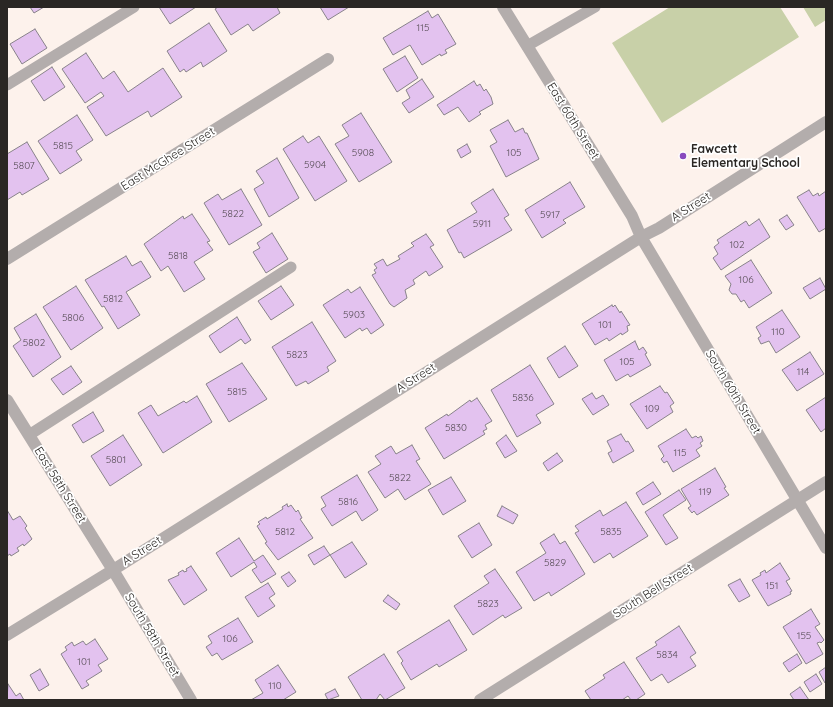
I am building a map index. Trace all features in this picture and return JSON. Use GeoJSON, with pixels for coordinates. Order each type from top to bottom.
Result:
{"type":"FeatureCollection","features":[{"type":"Feature","properties":{"kind":"street","name":"East 60th Street"},"geometry":{"type":"LineString","coordinates":[[503,7],[632,216],[641,237]]}},
{"type":"Feature","properties":{"kind":"street","name":"East McGhee Street"},"geometry":{"type":"LineString","coordinates":[[7,259],[328,59]]}},
{"type":"Feature","properties":{"kind":"street","name":"A Street"},"geometry":{"type":"LineString","coordinates":[[7,635],[826,122]]}},
{"type":"Feature","properties":{"kind":"street","name":"South 60th Street"},"geometry":{"type":"LineString","coordinates":[[641,237],[826,548]]}},
{"type":"Feature","properties":{"kind":"street","name":"East 58th Street"},"geometry":{"type":"LineString","coordinates":[[7,400],[113,570]]}},
{"type":"Feature","properties":{"kind":"street","name":"South Bell Street"},"geometry":{"type":"LineString","coordinates":[[480,700],[826,482]]}},
{"type":"Feature","properties":{"kind":"street","name":"South 58th Street"},"geometry":{"type":"LineString","coordinates":[[113,570],[191,700]]}},
{"type":"Feature","properties":{"kind":"lane"},"geometry":{"type":"LineString","coordinates":[[7,85],[134,7]]}},
{"type":"Feature","properties":{"kind":"lane"},"geometry":{"type":"LineString","coordinates":[[527,46],[595,7]]}},
{"type":"Feature","properties":{"kind":"lane"},"geometry":{"type":"LineString","coordinates":[[29,436],[291,267]]}},
{"type":"Feature","properties":{"kind":"green space"},"geometry":{"type":"Polygon","coordinates":[[[670,7],[780,7],[799,37],[662,123],[612,43],[670,7]]]}},
{"type":"Feature","properties":{"kind":"green space"},"geometry":{"type":"Polygon","coordinates":[[[803,7],[826,7],[826,20],[815,27],[803,7]]]}},
{"type":"Feature","properties":{"kind":"building"},"geometry":{"type":"Polygon","coordinates":[[[30,7],[44,7],[34,13],[30,7]]]}},
{"type":"Feature","properties":{"kind":"building"},"geometry":{"type":"Polygon","coordinates":[[[159,7],[196,7],[170,24],[159,7]]]}},
{"type":"Feature","properties":{"kind":"building"},"geometry":{"type":"Polygon","coordinates":[[[218,7],[277,7],[280,13],[253,31],[248,24],[231,35],[215,9],[218,7]]]}},
{"type":"Feature","properties":{"kind":"building"},"geometry":{"type":"Polygon","coordinates":[[[320,7],[349,7],[328,20],[320,7]]]}},
{"type":"Feature","properties":{"kind":"building"},"geometry":{"type":"Polygon","coordinates":[[[428,11],[432,18],[438,14],[456,44],[445,50],[447,53],[441,56],[440,54],[422,65],[410,45],[393,55],[383,38],[428,11]]]}},
{"type":"Feature","properties":{"kind":"building"},"geometry":{"type":"Polygon","coordinates":[[[209,23],[227,51],[203,67],[201,62],[186,72],[184,69],[180,72],[167,51],[209,23]]]}},
{"type":"Feature","properties":{"kind":"building"},"geometry":{"type":"Polygon","coordinates":[[[35,29],[47,48],[22,64],[10,44],[35,29]]]}},
{"type":"Feature","properties":{"kind":"building"},"geometry":{"type":"Polygon","coordinates":[[[86,53],[103,79],[114,71],[128,92],[163,68],[182,97],[151,117],[148,111],[106,136],[87,107],[104,96],[101,92],[85,103],[62,69],[86,53]]]}},
{"type":"Feature","properties":{"kind":"building"},"geometry":{"type":"Polygon","coordinates":[[[405,56],[418,78],[397,92],[383,69],[405,56]]]}},
{"type":"Feature","properties":{"kind":"building"},"geometry":{"type":"Polygon","coordinates":[[[52,67],[65,87],[44,101],[31,81],[52,67]]]}},
{"type":"Feature","properties":{"kind":"building"},"geometry":{"type":"Polygon","coordinates":[[[422,79],[434,97],[409,113],[402,103],[410,98],[406,90],[422,79]]]}},
{"type":"Feature","properties":{"kind":"building"},"geometry":{"type":"Polygon","coordinates":[[[474,81],[477,86],[480,84],[484,91],[486,89],[493,104],[479,112],[481,114],[469,122],[458,107],[444,115],[437,105],[474,81]]]}},
{"type":"Feature","properties":{"kind":"building"},"geometry":{"type":"Polygon","coordinates":[[[361,113],[392,162],[359,182],[335,144],[349,136],[342,125],[361,113]]]}},
{"type":"Feature","properties":{"kind":"building"},"geometry":{"type":"Polygon","coordinates":[[[77,115],[93,140],[76,151],[82,160],[60,174],[38,141],[77,115]]]}},
{"type":"Feature","properties":{"kind":"building"},"geometry":{"type":"Polygon","coordinates":[[[508,120],[515,132],[523,128],[525,133],[527,133],[539,159],[506,177],[490,146],[497,142],[490,130],[508,120]]]}},
{"type":"Feature","properties":{"kind":"building"},"geometry":{"type":"Polygon","coordinates":[[[303,136],[308,143],[319,136],[347,181],[315,201],[283,149],[303,136]]]}},
{"type":"Feature","properties":{"kind":"building"},"geometry":{"type":"Polygon","coordinates":[[[27,142],[49,179],[22,195],[20,192],[7,200],[7,154],[27,142]]]}},
{"type":"Feature","properties":{"kind":"building"},"geometry":{"type":"Polygon","coordinates":[[[467,144],[471,152],[461,158],[457,150],[467,144]]]}},
{"type":"Feature","properties":{"kind":"building"},"geometry":{"type":"Polygon","coordinates":[[[277,158],[299,198],[269,217],[254,189],[264,183],[256,171],[277,158]]]}},
{"type":"Feature","properties":{"kind":"building"},"geometry":{"type":"Polygon","coordinates":[[[570,182],[585,207],[563,220],[566,223],[542,238],[525,210],[570,182]]]}},
{"type":"Feature","properties":{"kind":"building"},"geometry":{"type":"Polygon","coordinates":[[[241,189],[262,225],[229,245],[204,203],[218,194],[222,200],[241,189]]]}},
{"type":"Feature","properties":{"kind":"building"},"geometry":{"type":"Polygon","coordinates":[[[493,189],[509,215],[504,218],[512,230],[464,258],[461,252],[459,253],[447,230],[477,212],[471,203],[493,189]]]}},
{"type":"Feature","properties":{"kind":"building"},"geometry":{"type":"Polygon","coordinates":[[[809,190],[813,196],[818,193],[819,196],[826,191],[826,228],[819,232],[797,197],[809,190]]]}},
{"type":"Feature","properties":{"kind":"building"},"geometry":{"type":"Polygon","coordinates":[[[192,214],[210,241],[207,242],[213,250],[194,262],[205,279],[184,292],[168,266],[161,271],[144,244],[183,216],[184,219],[192,214]]]}},
{"type":"Feature","properties":{"kind":"building"},"geometry":{"type":"Polygon","coordinates":[[[787,215],[794,225],[786,230],[779,220],[787,215]]]}},
{"type":"Feature","properties":{"kind":"building"},"geometry":{"type":"Polygon","coordinates":[[[759,219],[770,237],[721,270],[713,258],[718,254],[714,247],[719,243],[717,240],[746,221],[749,226],[759,219]]]}},
{"type":"Feature","properties":{"kind":"building"},"geometry":{"type":"Polygon","coordinates":[[[272,233],[288,259],[266,273],[253,252],[260,248],[257,243],[272,233]]]}},
{"type":"Feature","properties":{"kind":"building"},"geometry":{"type":"Polygon","coordinates":[[[426,234],[434,245],[430,247],[443,267],[429,276],[426,271],[413,280],[415,284],[405,290],[407,298],[394,307],[390,304],[372,275],[376,273],[374,270],[377,268],[374,264],[383,259],[387,266],[400,259],[398,256],[414,246],[411,243],[426,234]]]}},
{"type":"Feature","properties":{"kind":"building"},"geometry":{"type":"Polygon","coordinates":[[[126,256],[132,266],[141,261],[151,277],[126,292],[140,315],[118,329],[104,306],[102,307],[85,280],[126,256]]]}},
{"type":"Feature","properties":{"kind":"building"},"geometry":{"type":"Polygon","coordinates":[[[751,260],[772,293],[749,308],[744,300],[741,302],[736,294],[732,294],[729,290],[731,284],[725,276],[751,260]]]}},
{"type":"Feature","properties":{"kind":"building"},"geometry":{"type":"Polygon","coordinates":[[[820,278],[826,289],[810,299],[803,288],[820,278]]]}},
{"type":"Feature","properties":{"kind":"building"},"geometry":{"type":"Polygon","coordinates":[[[76,286],[103,328],[71,350],[43,307],[76,286]]]}},
{"type":"Feature","properties":{"kind":"building"},"geometry":{"type":"Polygon","coordinates":[[[281,286],[294,305],[271,320],[258,301],[281,286]]]}},
{"type":"Feature","properties":{"kind":"building"},"geometry":{"type":"Polygon","coordinates":[[[360,287],[384,325],[371,334],[367,328],[362,331],[360,328],[345,338],[323,305],[348,289],[351,293],[360,287]]]}},
{"type":"Feature","properties":{"kind":"building"},"geometry":{"type":"Polygon","coordinates":[[[612,305],[613,307],[615,305],[620,313],[621,311],[630,325],[627,326],[628,331],[622,335],[621,333],[609,341],[607,338],[595,345],[582,324],[612,305]]]}},
{"type":"Feature","properties":{"kind":"building"},"geometry":{"type":"Polygon","coordinates":[[[782,310],[800,337],[776,353],[769,341],[761,344],[758,338],[761,336],[756,327],[782,310]]]}},
{"type":"Feature","properties":{"kind":"building"},"geometry":{"type":"Polygon","coordinates":[[[36,314],[61,357],[33,377],[13,346],[21,340],[14,328],[36,314]]]}},
{"type":"Feature","properties":{"kind":"building"},"geometry":{"type":"Polygon","coordinates":[[[237,317],[251,340],[245,344],[241,339],[220,353],[209,336],[237,317]]]}},
{"type":"Feature","properties":{"kind":"building"},"geometry":{"type":"Polygon","coordinates":[[[312,322],[336,361],[327,367],[329,371],[308,384],[306,381],[296,386],[272,347],[312,322]]]}},
{"type":"Feature","properties":{"kind":"building"},"geometry":{"type":"Polygon","coordinates":[[[635,341],[639,350],[643,347],[647,353],[645,354],[651,365],[630,377],[628,374],[616,381],[604,360],[635,341]]]}},
{"type":"Feature","properties":{"kind":"building"},"geometry":{"type":"Polygon","coordinates":[[[565,346],[578,366],[559,378],[547,358],[565,346]]]}},
{"type":"Feature","properties":{"kind":"building"},"geometry":{"type":"Polygon","coordinates":[[[810,352],[824,374],[797,391],[782,370],[810,352]]]}},
{"type":"Feature","properties":{"kind":"building"},"geometry":{"type":"Polygon","coordinates":[[[242,363],[267,399],[229,422],[206,384],[242,363]]]}},
{"type":"Feature","properties":{"kind":"building"},"geometry":{"type":"Polygon","coordinates":[[[530,365],[554,404],[536,415],[541,423],[517,437],[491,390],[530,365]]]}},
{"type":"Feature","properties":{"kind":"building"},"geometry":{"type":"Polygon","coordinates":[[[71,366],[82,382],[63,395],[51,379],[71,366]]]}},
{"type":"Feature","properties":{"kind":"building"},"geometry":{"type":"Polygon","coordinates":[[[660,386],[665,393],[667,392],[674,403],[670,406],[673,412],[647,429],[630,404],[660,386]]]}},
{"type":"Feature","properties":{"kind":"building"},"geometry":{"type":"Polygon","coordinates":[[[592,393],[596,399],[603,395],[609,405],[593,415],[582,399],[592,393]]]}},
{"type":"Feature","properties":{"kind":"building"},"geometry":{"type":"Polygon","coordinates":[[[197,396],[212,422],[163,453],[138,413],[151,405],[158,416],[184,401],[186,403],[197,396]]]}},
{"type":"Feature","properties":{"kind":"building"},"geometry":{"type":"Polygon","coordinates":[[[826,397],[826,428],[821,432],[806,410],[826,397]]]}},
{"type":"Feature","properties":{"kind":"building"},"geometry":{"type":"Polygon","coordinates":[[[477,398],[492,421],[485,425],[487,429],[483,431],[485,434],[444,459],[425,428],[447,414],[448,416],[470,400],[471,402],[477,398]]]}},
{"type":"Feature","properties":{"kind":"building"},"geometry":{"type":"Polygon","coordinates":[[[93,412],[104,431],[83,443],[72,425],[93,412]]]}},
{"type":"Feature","properties":{"kind":"building"},"geometry":{"type":"Polygon","coordinates":[[[686,429],[692,438],[696,436],[698,438],[701,436],[703,441],[700,443],[702,446],[696,450],[700,456],[673,472],[667,461],[664,463],[661,459],[664,456],[658,446],[686,429]]]}},
{"type":"Feature","properties":{"kind":"building"},"geometry":{"type":"Polygon","coordinates":[[[621,434],[626,442],[628,441],[634,451],[613,463],[608,453],[612,451],[607,441],[621,434]]]}},
{"type":"Feature","properties":{"kind":"building"},"geometry":{"type":"Polygon","coordinates":[[[123,435],[142,465],[110,486],[91,456],[123,435]]]}},
{"type":"Feature","properties":{"kind":"building"},"geometry":{"type":"Polygon","coordinates":[[[506,435],[517,451],[505,458],[496,443],[506,435]]]}},
{"type":"Feature","properties":{"kind":"building"},"geometry":{"type":"Polygon","coordinates":[[[412,445],[420,459],[416,461],[431,484],[405,500],[398,489],[385,498],[368,472],[381,464],[375,456],[391,446],[396,454],[412,445]]]}},
{"type":"Feature","properties":{"kind":"building"},"geometry":{"type":"Polygon","coordinates":[[[557,453],[563,461],[548,471],[543,463],[557,453]]]}},
{"type":"Feature","properties":{"kind":"building"},"geometry":{"type":"Polygon","coordinates":[[[715,468],[726,487],[724,488],[729,495],[697,515],[694,511],[692,513],[688,508],[691,506],[681,489],[715,468]]]}},
{"type":"Feature","properties":{"kind":"building"},"geometry":{"type":"Polygon","coordinates":[[[357,475],[378,510],[362,521],[356,511],[332,526],[321,509],[326,506],[321,497],[357,475]]]}},
{"type":"Feature","properties":{"kind":"building"},"geometry":{"type":"Polygon","coordinates":[[[451,477],[466,501],[443,515],[428,490],[451,477]]]}},
{"type":"Feature","properties":{"kind":"building"},"geometry":{"type":"Polygon","coordinates":[[[653,482],[661,494],[643,505],[636,493],[653,482]]]}},
{"type":"Feature","properties":{"kind":"building"},"geometry":{"type":"Polygon","coordinates":[[[679,490],[686,500],[663,515],[678,538],[666,545],[645,512],[679,490]]]}},
{"type":"Feature","properties":{"kind":"building"},"geometry":{"type":"Polygon","coordinates":[[[626,502],[648,536],[613,558],[610,553],[594,563],[575,533],[579,531],[575,526],[600,510],[603,516],[626,502]]]}},
{"type":"Feature","properties":{"kind":"building"},"geometry":{"type":"Polygon","coordinates":[[[287,504],[288,507],[291,505],[296,512],[298,510],[302,518],[300,519],[313,538],[278,560],[265,543],[267,542],[257,526],[260,524],[258,522],[266,517],[267,519],[283,509],[282,507],[287,504]]]}},
{"type":"Feature","properties":{"kind":"building"},"geometry":{"type":"Polygon","coordinates":[[[502,506],[518,515],[513,524],[497,516],[502,506]]]}},
{"type":"Feature","properties":{"kind":"building"},"geometry":{"type":"Polygon","coordinates":[[[7,510],[13,520],[20,516],[27,526],[25,528],[32,539],[24,546],[23,544],[17,548],[19,551],[11,556],[10,554],[7,556],[7,510]]]}},
{"type":"Feature","properties":{"kind":"building"},"geometry":{"type":"Polygon","coordinates":[[[479,523],[492,545],[472,558],[458,536],[479,523]]]}},
{"type":"Feature","properties":{"kind":"building"},"geometry":{"type":"Polygon","coordinates":[[[554,534],[560,544],[565,541],[585,574],[551,596],[549,592],[534,601],[516,572],[546,553],[540,543],[554,534]]]}},
{"type":"Feature","properties":{"kind":"building"},"geometry":{"type":"Polygon","coordinates":[[[239,538],[254,561],[263,555],[276,574],[261,583],[252,570],[257,567],[254,562],[231,577],[216,553],[239,538]]]}},
{"type":"Feature","properties":{"kind":"building"},"geometry":{"type":"Polygon","coordinates":[[[352,542],[367,564],[345,578],[330,555],[352,542]]]}},
{"type":"Feature","properties":{"kind":"building"},"geometry":{"type":"Polygon","coordinates":[[[324,546],[330,555],[314,565],[308,555],[324,546]]]}},
{"type":"Feature","properties":{"kind":"building"},"geometry":{"type":"Polygon","coordinates":[[[780,563],[790,579],[786,581],[792,591],[790,592],[791,594],[768,606],[752,580],[761,575],[760,573],[765,570],[766,573],[780,563]]]}},
{"type":"Feature","properties":{"kind":"building"},"geometry":{"type":"Polygon","coordinates":[[[191,566],[207,590],[184,605],[168,580],[179,575],[178,573],[183,570],[184,572],[187,571],[186,569],[191,566]]]}},
{"type":"Feature","properties":{"kind":"building"},"geometry":{"type":"Polygon","coordinates":[[[495,569],[522,608],[505,618],[503,615],[473,635],[454,606],[489,583],[484,576],[495,569]]]}},
{"type":"Feature","properties":{"kind":"building"},"geometry":{"type":"Polygon","coordinates":[[[289,572],[296,581],[288,587],[281,577],[289,572]]]}},
{"type":"Feature","properties":{"kind":"building"},"geometry":{"type":"Polygon","coordinates":[[[740,579],[750,596],[739,602],[728,585],[740,579]]]}},
{"type":"Feature","properties":{"kind":"building"},"geometry":{"type":"Polygon","coordinates":[[[268,583],[275,594],[269,598],[275,606],[258,617],[245,597],[268,583]]]}},
{"type":"Feature","properties":{"kind":"building"},"geometry":{"type":"Polygon","coordinates":[[[388,595],[400,604],[396,610],[383,601],[388,595]]]}},
{"type":"Feature","properties":{"kind":"building"},"geometry":{"type":"Polygon","coordinates":[[[811,609],[820,624],[815,627],[824,640],[821,643],[817,643],[823,654],[806,664],[783,627],[811,609]]]}},
{"type":"Feature","properties":{"kind":"building"},"geometry":{"type":"Polygon","coordinates":[[[238,618],[253,642],[222,660],[217,653],[212,656],[206,647],[212,643],[208,636],[238,618]]]}},
{"type":"Feature","properties":{"kind":"building"},"geometry":{"type":"Polygon","coordinates":[[[449,620],[467,650],[439,667],[437,664],[411,680],[401,663],[403,661],[397,652],[449,620]]]}},
{"type":"Feature","properties":{"kind":"building"},"geometry":{"type":"Polygon","coordinates":[[[679,626],[696,653],[690,657],[696,666],[668,683],[662,674],[651,681],[636,658],[657,645],[655,642],[679,626]]]}},
{"type":"Feature","properties":{"kind":"building"},"geometry":{"type":"Polygon","coordinates":[[[95,639],[108,659],[98,665],[102,671],[86,681],[89,685],[82,689],[61,654],[67,650],[65,647],[72,642],[74,646],[83,641],[86,645],[95,639]]]}},
{"type":"Feature","properties":{"kind":"building"},"geometry":{"type":"Polygon","coordinates":[[[384,654],[405,688],[385,700],[380,694],[376,700],[362,700],[348,677],[384,654]]]}},
{"type":"Feature","properties":{"kind":"building"},"geometry":{"type":"Polygon","coordinates":[[[797,654],[802,663],[789,672],[783,663],[797,654]]]}},
{"type":"Feature","properties":{"kind":"building"},"geometry":{"type":"Polygon","coordinates":[[[624,662],[645,694],[636,700],[631,700],[628,696],[622,700],[591,700],[585,691],[605,678],[603,675],[624,662]]]}},
{"type":"Feature","properties":{"kind":"building"},"geometry":{"type":"Polygon","coordinates":[[[278,665],[296,692],[283,700],[251,700],[263,693],[255,680],[278,665]]]}},
{"type":"Feature","properties":{"kind":"building"},"geometry":{"type":"Polygon","coordinates":[[[826,667],[826,682],[825,683],[819,672],[826,667]]]}},
{"type":"Feature","properties":{"kind":"building"},"geometry":{"type":"Polygon","coordinates":[[[40,669],[49,685],[39,691],[30,675],[40,669]]]}},
{"type":"Feature","properties":{"kind":"building"},"geometry":{"type":"Polygon","coordinates":[[[816,674],[822,684],[810,692],[804,682],[816,674]]]}},
{"type":"Feature","properties":{"kind":"building"},"geometry":{"type":"Polygon","coordinates":[[[8,684],[16,696],[20,693],[24,700],[7,700],[8,684]]]}},
{"type":"Feature","properties":{"kind":"building"},"geometry":{"type":"Polygon","coordinates":[[[800,687],[809,700],[794,700],[790,694],[800,687]]]}},
{"type":"Feature","properties":{"kind":"building"},"geometry":{"type":"Polygon","coordinates":[[[335,689],[339,696],[328,700],[325,694],[335,689]]]}},
{"type":"Feature","properties":{"kind":"place","name":"Fawcett Elementary School"},"geometry":{"type":"Point","coordinates":[683,156]}}]}
